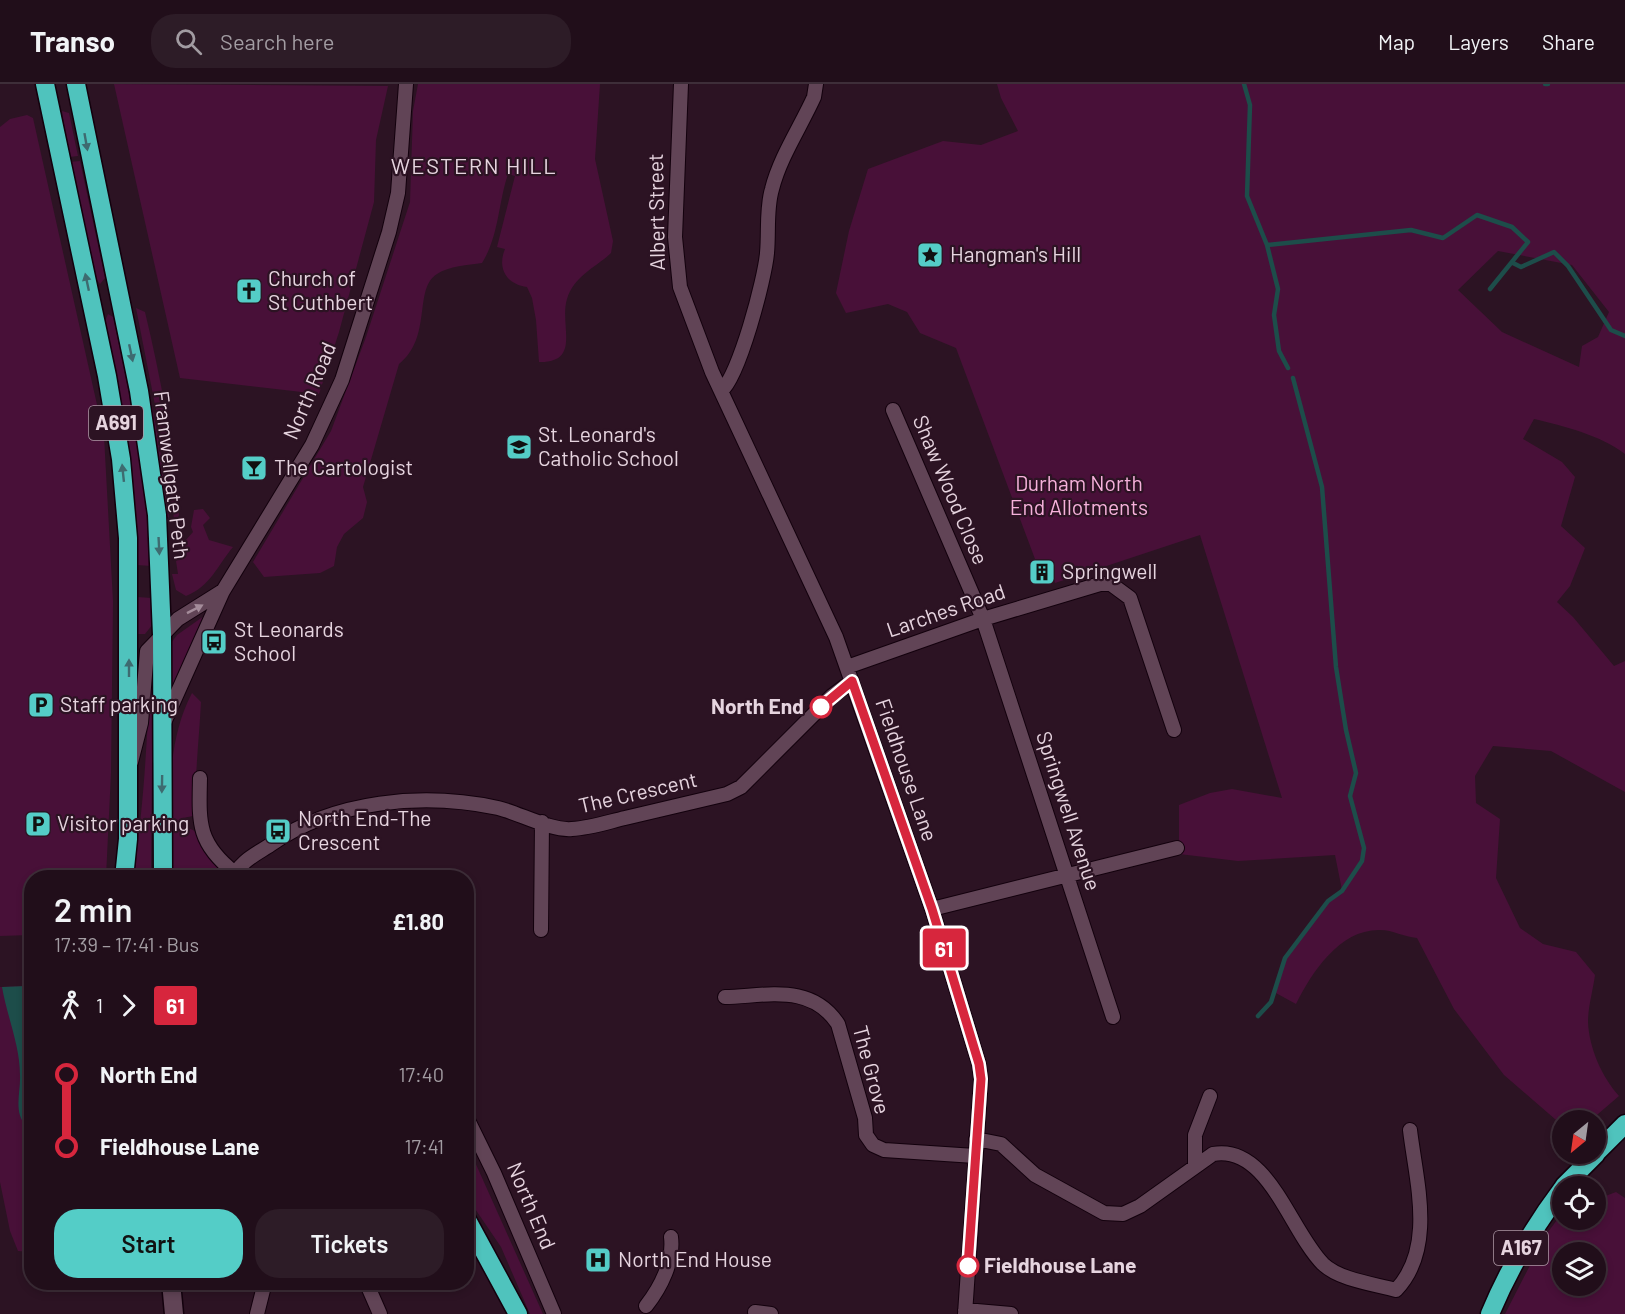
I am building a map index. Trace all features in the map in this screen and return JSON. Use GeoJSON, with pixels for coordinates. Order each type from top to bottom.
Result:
{"type":"FeatureCollection","features":[{"type":"Feature","properties":{"kind":"highway","name":"A691"},"geometry":{"type":"LineString","coordinates":[[45,84],[107,376],[121,459],[128,538],[129,768],[128,856],[125,870]]}},
{"type":"Feature","properties":{"kind":"highway","name":"Framwellgate Peth"},"geometry":{"type":"LineString","coordinates":[[76,84],[148,441],[157,515],[162,634],[163,870]]}},
{"type":"Feature","properties":{"kind":"highway","name":"A167"},"geometry":{"type":"LineString","coordinates":[[1606,1143],[1625,1124]]}},
{"type":"Feature","properties":{"kind":"highway","name":"A167"},"geometry":{"type":"LineString","coordinates":[[1574,1176],[1585,1164]]}},
{"type":"Feature","properties":{"kind":"highway","name":"A167"},"geometry":{"type":"LineString","coordinates":[[1490,1314],[1513,1262],[1552,1202]]}},
{"type":"Feature","properties":{"kind":"highway"},"geometry":{"type":"LineString","coordinates":[[474,1233],[518,1314]]}},
{"type":"Feature","properties":{"kind":"main road"},"geometry":{"type":"LineString","coordinates":[[172,1290],[174,1314]]}},
{"type":"Feature","properties":{"kind":"street","name":"North Road"},"geometry":{"type":"LineString","coordinates":[[163,726],[223,591],[312,446],[342,380],[389,232],[398,193],[406,84]]}},
{"type":"Feature","properties":{"kind":"street","name":"Albert Street"},"geometry":{"type":"LineString","coordinates":[[681,84],[675,184],[676,263],[680,287],[697,338],[723,396]]}},
{"type":"Feature","properties":{"kind":"street"},"geometry":{"type":"LineString","coordinates":[[723,396],[735,368],[760,291],[767,255],[772,188],[814,97],[816,84]]}},
{"type":"Feature","properties":{"kind":"street","name":"Fieldhouse Lane"},"geometry":{"type":"LineString","coordinates":[[723,396],[847,667],[932,909],[979,1064],[981,1079],[965,1312]]}},
{"type":"Feature","properties":{"kind":"street","name":"Shaw Wood Close"},"geometry":{"type":"LineString","coordinates":[[893,410],[983,619]]}},
{"type":"Feature","properties":{"kind":"street","name":"Larches Road"},"geometry":{"type":"LineString","coordinates":[[847,667],[983,619],[1100,584],[1111,584],[1130,598],[1174,730]]}},
{"type":"Feature","properties":{"kind":"street","name":"North Road"},"geometry":{"type":"LineString","coordinates":[[129,768],[141,723],[146,653],[178,618],[201,607],[223,591]]}},
{"type":"Feature","properties":{"kind":"street","name":"Springwell Avenue"},"geometry":{"type":"LineString","coordinates":[[983,619],[1113,1017]]}},
{"type":"Feature","properties":{"kind":"street","name":"The Crescent"},"geometry":{"type":"LineString","coordinates":[[240,870],[248,861],[285,834],[323,817],[366,806],[409,801],[445,801],[497,808],[569,830],[727,794],[741,787],[832,696],[852,681]]}},
{"type":"Feature","properties":{"kind":"street"},"geometry":{"type":"LineString","coordinates":[[200,778],[199,822],[205,842],[230,870]]}},
{"type":"Feature","properties":{"kind":"street"},"geometry":{"type":"LineString","coordinates":[[541,930],[542,822]]}},
{"type":"Feature","properties":{"kind":"street"},"geometry":{"type":"LineString","coordinates":[[932,909],[1177,848]]}},
{"type":"Feature","properties":{"kind":"street","name":"The Grove"},"geometry":{"type":"LineString","coordinates":[[725,997],[798,995],[816,1000],[829,1010],[838,1024],[865,1118],[866,1134],[873,1145],[884,1150],[975,1156]]}},
{"type":"Feature","properties":{"kind":"street"},"geometry":{"type":"LineString","coordinates":[[1195,1165],[1195,1135],[1210,1096]]}},
{"type":"Feature","properties":{"kind":"street"},"geometry":{"type":"LineString","coordinates":[[976,1139],[1001,1144],[1035,1175],[1104,1213],[1123,1214],[1140,1206],[1213,1154],[1227,1151],[1250,1161],[1324,1265],[1341,1274],[1396,1290],[1404,1282],[1420,1237],[1421,1219],[1410,1131]]}},
{"type":"Feature","properties":{"kind":"street","name":"North End"},"geometry":{"type":"LineString","coordinates":[[474,1132],[494,1173],[554,1314]]}},
{"type":"Feature","properties":{"kind":"street"},"geometry":{"type":"LineString","coordinates":[[646,1306],[654,1297],[673,1254],[671,1237]]}},
{"type":"Feature","properties":{"kind":"street"},"geometry":{"type":"LineString","coordinates":[[257,1314],[263,1290]]}},
{"type":"Feature","properties":{"kind":"street"},"geometry":{"type":"LineString","coordinates":[[370,1290],[380,1314]]}},
{"type":"Feature","properties":{"kind":"street"},"geometry":{"type":"LineString","coordinates":[[755,1312],[771,1314]]}},
{"type":"Feature","properties":{"kind":"street"},"geometry":{"type":"LineString","coordinates":[[965,1312],[1011,1314]]}},
{"type":"Feature","properties":{"kind":"green space"},"geometry":{"type":"Polygon","coordinates":[[[114,84],[388,86],[376,140],[374,202],[339,332],[319,394],[180,378],[114,84]]]}},
{"type":"Feature","properties":{"kind":"green space"},"geometry":{"type":"Polygon","coordinates":[[[418,84],[600,84],[595,159],[613,241],[611,253],[580,278],[570,291],[565,309],[565,349],[552,361],[539,362],[532,298],[527,287],[514,282],[505,274],[502,263],[505,249],[497,247],[515,176],[508,174],[492,242],[482,263],[447,269],[430,281],[423,302],[416,341],[399,364],[363,487],[367,502],[363,518],[344,534],[337,547],[334,566],[320,573],[264,577],[253,562],[331,431],[366,337],[410,202],[413,111],[418,84]]]}},
{"type":"Feature","properties":{"kind":"green space","name":"Durham North End Allotments"},"geometry":{"type":"Polygon","coordinates":[[[997,84],[1625,84],[1625,454],[1593,436],[1534,419],[1523,439],[1562,462],[1575,477],[1561,526],[1585,548],[1570,586],[1557,602],[1573,617],[1614,666],[1625,661],[1625,792],[1551,751],[1493,746],[1475,776],[1476,803],[1500,819],[1496,878],[1520,928],[1543,944],[1576,952],[1595,975],[1588,1016],[1589,1032],[1602,1071],[1619,1096],[1603,1110],[1552,1110],[1552,1116],[1504,1075],[1454,1009],[1417,938],[1385,930],[1366,932],[1352,937],[1340,945],[1319,966],[1296,1004],[1274,992],[1285,958],[1328,901],[1342,890],[1335,855],[1238,861],[1179,854],[1179,805],[1210,793],[1232,789],[1282,798],[1200,535],[1055,583],[1048,563],[1038,567],[956,348],[920,333],[907,312],[888,304],[846,313],[836,293],[849,231],[868,169],[943,141],[981,145],[1018,131],[1001,98],[997,84]],[[1498,251],[1458,290],[1502,332],[1579,367],[1582,346],[1598,337],[1609,312],[1572,265],[1498,251]]]}},
{"type":"Feature","properties":{"kind":"green space"},"geometry":{"type":"Polygon","coordinates":[[[62,111],[69,113],[78,156],[69,157],[62,111]]]}},
{"type":"Feature","properties":{"kind":"green space"},"geometry":{"type":"Polygon","coordinates":[[[27,115],[33,118],[104,436],[113,601],[111,773],[106,870],[24,870],[24,935],[0,936],[0,127],[10,119],[27,115]]]}},
{"type":"Feature","properties":{"kind":"green space"},"geometry":{"type":"Polygon","coordinates":[[[80,161],[105,278],[100,284],[94,276],[69,162],[80,161]]]}},
{"type":"Feature","properties":{"kind":"green space"},"geometry":{"type":"Polygon","coordinates":[[[136,308],[145,312],[161,388],[174,464],[179,515],[177,520],[174,519],[166,461],[136,308]]]}},
{"type":"Feature","properties":{"kind":"green space"},"geometry":{"type":"Polygon","coordinates":[[[133,311],[159,441],[169,518],[165,514],[131,314],[133,311]]]}},
{"type":"Feature","properties":{"kind":"green space"},"geometry":{"type":"Polygon","coordinates":[[[108,314],[113,317],[137,441],[152,566],[136,565],[131,467],[105,321],[108,314]]]}},
{"type":"Feature","properties":{"kind":"green space"},"geometry":{"type":"Polygon","coordinates":[[[203,509],[210,518],[203,525],[209,540],[233,547],[208,581],[186,596],[176,590],[172,574],[178,574],[176,561],[185,553],[185,541],[193,532],[191,527],[194,510],[203,509]]]}},
{"type":"Feature","properties":{"kind":"green space"},"geometry":{"type":"Polygon","coordinates":[[[137,597],[152,598],[153,624],[145,634],[137,634],[137,597]]]}},
{"type":"Feature","properties":{"kind":"green space"},"geometry":{"type":"Polygon","coordinates":[[[204,616],[173,684],[170,682],[171,643],[177,635],[204,616]]]}},
{"type":"Feature","properties":{"kind":"green space"},"geometry":{"type":"Polygon","coordinates":[[[153,655],[151,870],[133,870],[143,790],[153,655]]]}},
{"type":"Feature","properties":{"kind":"green space"},"geometry":{"type":"Polygon","coordinates":[[[192,693],[201,702],[195,811],[193,816],[183,818],[183,827],[197,833],[209,857],[222,870],[174,870],[172,866],[171,778],[173,755],[183,713],[192,693]]]}},
{"type":"Feature","properties":{"kind":"green space"},"geometry":{"type":"Polygon","coordinates":[[[24,986],[24,1251],[18,1251],[10,1231],[0,1182],[0,987],[24,986]]]}},
{"type":"Feature","properties":{"kind":"green space"},"geometry":{"type":"Polygon","coordinates":[[[474,1160],[543,1314],[530,1314],[501,1247],[474,1207],[474,1160]]]}},
{"type":"Feature","properties":{"kind":"green space"},"geometry":{"type":"Polygon","coordinates":[[[1616,1192],[1625,1198],[1625,1314],[1505,1314],[1552,1227],[1552,1230],[1606,1230],[1606,1196],[1616,1192]]]}},
{"type":"Feature","properties":{"kind":"shaded area"},"geometry":{"type":"Polygon","coordinates":[[[24,986],[24,1122],[18,1102],[20,1081],[16,1042],[2,987],[24,986]]]}},
{"type":"Feature","properties":{"kind":"waterway"},"geometry":{"type":"LineString","coordinates":[[1244,84],[1250,105],[1247,196],[1267,245],[1411,230],[1443,238],[1477,215],[1512,227],[1528,242],[1490,289]]}},
{"type":"Feature","properties":{"kind":"waterway"},"geometry":{"type":"LineString","coordinates":[[1267,245],[1278,289],[1274,315],[1279,351],[1288,368]]}},
{"type":"Feature","properties":{"kind":"waterway"},"geometry":{"type":"LineString","coordinates":[[1513,263],[1521,267],[1554,252],[1568,266],[1611,330],[1625,336]]}},
{"type":"Feature","properties":{"kind":"waterway"},"geometry":{"type":"LineString","coordinates":[[1258,1016],[1271,1002],[1285,958],[1328,901],[1342,891],[1362,861],[1364,848],[1350,796],[1356,773],[1346,730],[1336,667],[1322,487],[1293,378]]}},
{"type":"Feature","properties":{"kind":"bus line","name":"61"},"geometry":{"type":"LineString","coordinates":[[821,707],[852,681],[932,909],[979,1064],[981,1079],[968,1266]]}},
{"type":"Feature","properties":{"kind":"place","name":"Hangman's Hill"},"geometry":{"type":"Point","coordinates":[930,255]}},
{"type":"Feature","properties":{"kind":"place","name":"Church of St Cuthbert"},"geometry":{"type":"Point","coordinates":[249,291]}},
{"type":"Feature","properties":{"kind":"place","name":"St. Leonard's Catholic School"},"geometry":{"type":"Point","coordinates":[519,447]}},
{"type":"Feature","properties":{"kind":"place","name":"The Cartologist"},"geometry":{"type":"Point","coordinates":[254,468]}},
{"type":"Feature","properties":{"kind":"place","name":"Springwell"},"geometry":{"type":"Point","coordinates":[1042,572]}},
{"type":"Feature","properties":{"kind":"place","name":"St Leonards School"},"geometry":{"type":"Point","coordinates":[214,642]}},
{"type":"Feature","properties":{"kind":"place","name":"Staff parking"},"geometry":{"type":"Point","coordinates":[41,705]}},
{"type":"Feature","properties":{"kind":"place","name":"North End"},"geometry":{"type":"Point","coordinates":[821,707]}},
{"type":"Feature","properties":{"kind":"place","name":"Visitor parking"},"geometry":{"type":"Point","coordinates":[38,824]}},
{"type":"Feature","properties":{"kind":"place","name":"North End-The Crescent"},"geometry":{"type":"Point","coordinates":[278,831]}},
{"type":"Feature","properties":{"kind":"place","name":"North End House"},"geometry":{"type":"Point","coordinates":[598,1260]}},
{"type":"Feature","properties":{"kind":"place","name":"Fieldhouse Lane"},"geometry":{"type":"Point","coordinates":[968,1266]}},
{"type":"Feature","properties":{"kind":"district","name":"WESTERN HILL"},"geometry":{"type":"Point","coordinates":[474,166]}}]}
